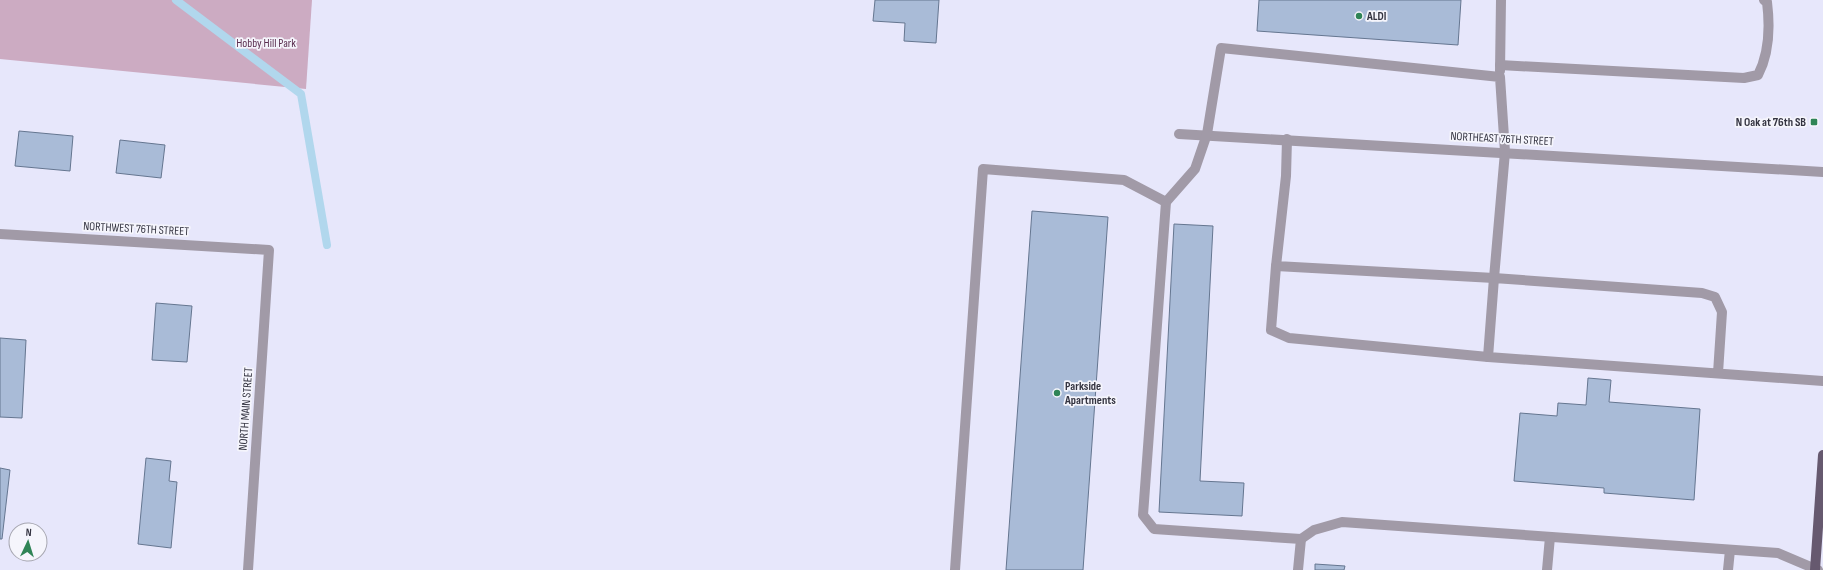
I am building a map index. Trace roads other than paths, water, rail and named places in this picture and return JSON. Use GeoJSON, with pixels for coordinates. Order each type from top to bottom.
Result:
{"type":"FeatureCollection","features":[{"type":"Feature","properties":{"kind":"main road"},"geometry":{"type":"LineString","coordinates":[[1816,570],[1823,455]]}},
{"type":"Feature","properties":{"kind":"street"},"geometry":{"type":"LineString","coordinates":[[1488,357],[1505,152],[1500,77],[1501,0]]}},
{"type":"Feature","properties":{"kind":"street"},"geometry":{"type":"LineString","coordinates":[[1500,65],[1744,78],[1758,75],[1764,64],[1769,19],[1767,2],[1764,0]]}},
{"type":"Feature","properties":{"kind":"street"},"geometry":{"type":"LineString","coordinates":[[1500,77],[1220,48],[1207,134],[1194,169],[1166,202],[1143,514],[1154,529],[1301,540],[1314,530],[1342,522],[1778,553],[1816,570]]}},
{"type":"Feature","properties":{"kind":"street","name":"NORTHEAST 76TH STREET"},"geometry":{"type":"LineString","coordinates":[[1180,134],[1207,134],[1823,172]]}},
{"type":"Feature","properties":{"kind":"street"},"geometry":{"type":"LineString","coordinates":[[1287,139],[1286,176],[1276,266],[1271,330],[1289,338],[1488,357],[1823,381]]}},
{"type":"Feature","properties":{"kind":"street"},"geometry":{"type":"LineString","coordinates":[[955,570],[983,169],[1124,180],[1166,202]]}},
{"type":"Feature","properties":{"kind":"street","name":"NORTHWEST 76TH STREET"},"geometry":{"type":"LineString","coordinates":[[0,234],[270,250]]}},
{"type":"Feature","properties":{"kind":"street","name":"NORTH MAIN STREET"},"geometry":{"type":"LineString","coordinates":[[248,570],[270,250]]}},
{"type":"Feature","properties":{"kind":"street"},"geometry":{"type":"LineString","coordinates":[[1276,266],[1494,278],[1702,293],[1715,297],[1722,312],[1718,373]]}},
{"type":"Feature","properties":{"kind":"street"},"geometry":{"type":"LineString","coordinates":[[1547,570],[1550,537]]}},
{"type":"Feature","properties":{"kind":"street"},"geometry":{"type":"LineString","coordinates":[[1298,570],[1301,540]]}},
{"type":"Feature","properties":{"kind":"street"},"geometry":{"type":"LineString","coordinates":[[1728,570],[1730,550]]}},
{"type":"Feature","properties":{"kind":"waterway"},"geometry":{"type":"LineString","coordinates":[[176,0],[301,94],[327,245]]}},
{"type":"Feature","properties":{"kind":"place","name":"ALDI"},"geometry":{"type":"Point","coordinates":[1359,16]}},
{"type":"Feature","properties":{"kind":"place","name":"N Oak at 76th SB"},"geometry":{"type":"Point","coordinates":[1814,122]}},
{"type":"Feature","properties":{"kind":"place","name":"Parkside Apartments"},"geometry":{"type":"Point","coordinates":[1057,393]}},
{"type":"Feature","properties":{"kind":"park label","name":"Hobby Hill Park"},"geometry":{"type":"Point","coordinates":[266,43]}}]}
